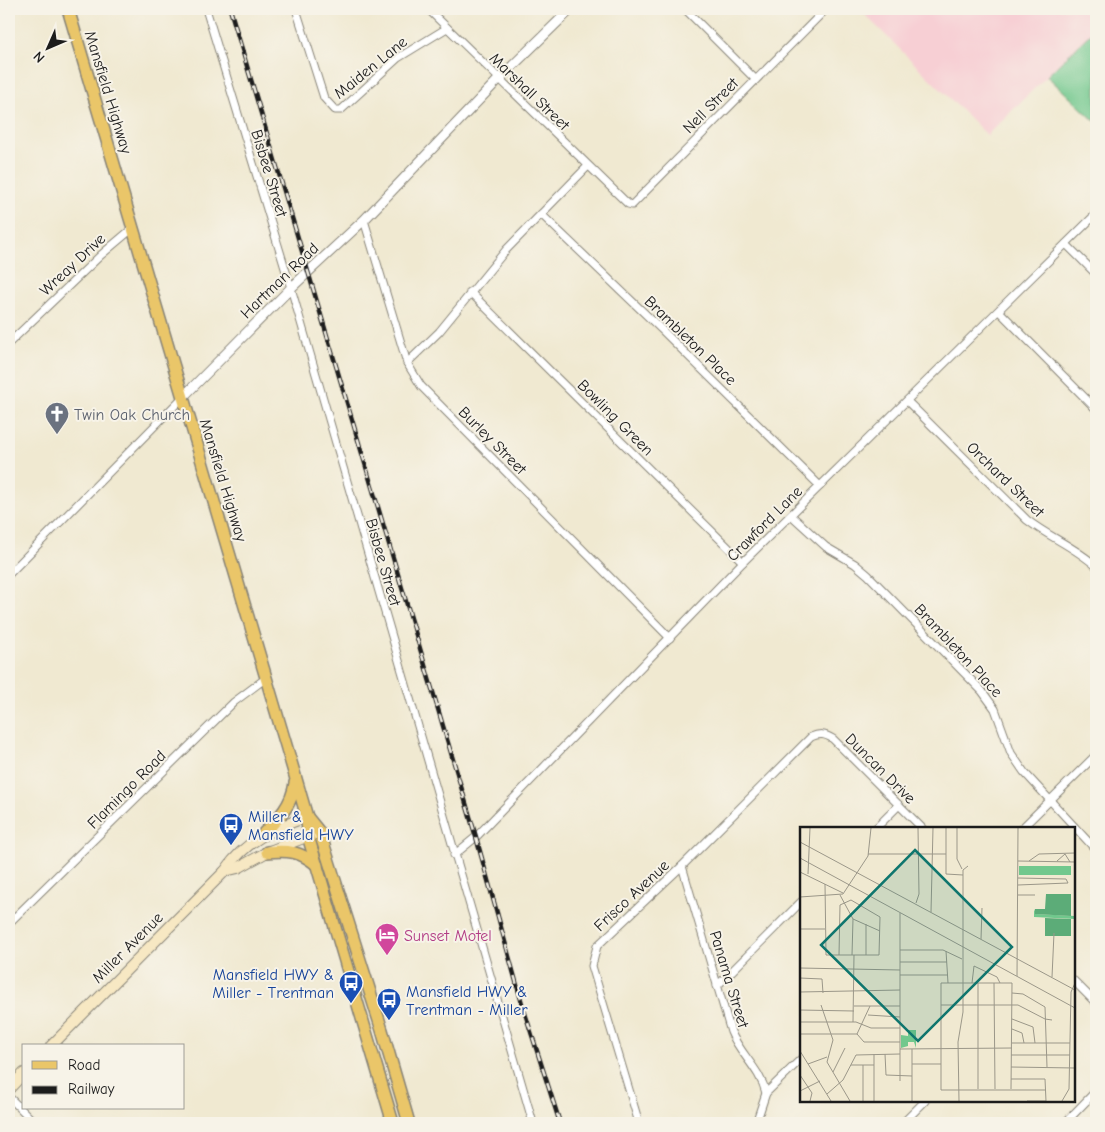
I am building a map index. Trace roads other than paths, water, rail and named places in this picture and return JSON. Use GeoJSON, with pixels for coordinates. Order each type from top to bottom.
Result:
{"type":"FeatureCollection","features":[{"type":"Feature","properties":{"kind":"main road","name":"Mansfield Highway"},"geometry":{"type":"LineString","coordinates":[[68,9],[307,817],[382,1030],[409,1123]]}},
{"type":"Feature","properties":{"kind":"main road"},"geometry":{"type":"LineString","coordinates":[[264,834],[287,809],[293,796],[296,779]]}},
{"type":"Feature","properties":{"kind":"main road","name":"Miller Avenue"},"geometry":{"type":"LineString","coordinates":[[53,1044],[225,871],[236,855],[264,834],[307,817]]}},
{"type":"Feature","properties":{"kind":"main road","name":"Mansfield Highway"},"geometry":{"type":"LineString","coordinates":[[314,834],[317,865],[393,1123]]}},
{"type":"Feature","properties":{"kind":"main road","name":"Miller Avenue"},"geometry":{"type":"LineString","coordinates":[[225,871],[238,868],[267,852],[314,834]]}},
{"type":"Feature","properties":{"kind":"main road"},"geometry":{"type":"LineString","coordinates":[[267,852],[288,850],[299,852],[317,865]]}},
{"type":"Feature","properties":{"kind":"main road"},"geometry":{"type":"LineString","coordinates":[[367,1034],[382,1030]]}},
{"type":"Feature","properties":{"kind":"main road"},"geometry":{"type":"LineString","coordinates":[[9,1088],[22,1075]]}},
{"type":"Feature","properties":{"kind":"street","name":"Bisbee Street"},"geometry":{"type":"LineString","coordinates":[[206,9],[291,288],[533,1123]]}},
{"type":"Feature","properties":{"kind":"street","name":"Maiden Lane"},"geometry":{"type":"LineString","coordinates":[[296,9],[324,98],[335,110],[341,110],[398,58],[447,28]]}},
{"type":"Feature","properties":{"kind":"street","name":"Marshall Street"},"geometry":{"type":"LineString","coordinates":[[428,9],[614,191]]}},
{"type":"Feature","properties":{"kind":"street","name":"Hartman Road"},"geometry":{"type":"LineString","coordinates":[[9,574],[291,288],[364,220],[499,79],[571,9]]}},
{"type":"Feature","properties":{"kind":"street"},"geometry":{"type":"LineString","coordinates":[[685,9],[755,79]]}},
{"type":"Feature","properties":{"kind":"street","name":"Nell Street"},"geometry":{"type":"LineString","coordinates":[[614,191],[628,204],[632,205],[638,201],[755,79],[826,9]]}},
{"type":"Feature","properties":{"kind":"street"},"geometry":{"type":"LineString","coordinates":[[407,363],[439,332],[506,250],[588,166]]}},
{"type":"Feature","properties":{"kind":"street","name":"Brambleton Place"},"geometry":{"type":"LineString","coordinates":[[541,214],[820,486]]}},
{"type":"Feature","properties":{"kind":"street","name":"Crawford Lane"},"geometry":{"type":"LineString","coordinates":[[454,855],[476,837],[743,562],[792,516],[820,486],[1096,214]]}},
{"type":"Feature","properties":{"kind":"street","name":"Burley Street"},"geometry":{"type":"LineString","coordinates":[[364,220],[407,363],[421,386],[670,638]]}},
{"type":"Feature","properties":{"kind":"street","name":"Wreay Drive"},"geometry":{"type":"LineString","coordinates":[[9,343],[101,255],[133,228]]}},
{"type":"Feature","properties":{"kind":"street"},"geometry":{"type":"LineString","coordinates":[[1066,244],[1096,274]]}},
{"type":"Feature","properties":{"kind":"street","name":"Bowling Green"},"geometry":{"type":"LineString","coordinates":[[470,292],[743,562]]}},
{"type":"Feature","properties":{"kind":"street"},"geometry":{"type":"LineString","coordinates":[[998,311],[1096,409]]}},
{"type":"Feature","properties":{"kind":"street","name":"Orchard Street"},"geometry":{"type":"LineString","coordinates":[[906,401],[1027,520],[1079,552],[1096,566]]}},
{"type":"Feature","properties":{"kind":"street","name":"Brambleton Place"},"geometry":{"type":"LineString","coordinates":[[792,516],[826,547],[855,564],[868,575],[982,692],[995,709],[1011,753],[1024,772],[1074,827]]}},
{"type":"Feature","properties":{"kind":"street","name":"Flamingo Road"},"geometry":{"type":"LineString","coordinates":[[9,924],[234,702],[266,678]]}},
{"type":"Feature","properties":{"kind":"street","name":"Duncan Drive"},"geometry":{"type":"LineString","coordinates":[[817,734],[826,734],[834,739],[921,827]]}},
{"type":"Feature","properties":{"kind":"street","name":"Frisco Avenue"},"geometry":{"type":"LineString","coordinates":[[639,1123],[591,961],[597,946],[682,866],[810,737],[817,734]]}},
{"type":"Feature","properties":{"kind":"street"},"geometry":{"type":"LineString","coordinates":[[1023,827],[1096,755]]}},
{"type":"Feature","properties":{"kind":"street"},"geometry":{"type":"LineString","coordinates":[[877,827],[899,805]]}},
{"type":"Feature","properties":{"kind":"street","name":"Brambleton Place"},"geometry":{"type":"LineString","coordinates":[[1075,828],[1096,850]]}},
{"type":"Feature","properties":{"kind":"street","name":"Panama Street"},"geometry":{"type":"LineString","coordinates":[[682,866],[734,1041],[758,1073],[766,1093]]}},
{"type":"Feature","properties":{"kind":"street"},"geometry":{"type":"LineString","coordinates":[[717,986],[800,903]]}},
{"type":"Feature","properties":{"kind":"street"},"geometry":{"type":"LineString","coordinates":[[1075,982],[1096,1002]]}},
{"type":"Feature","properties":{"kind":"street"},"geometry":{"type":"LineString","coordinates":[[756,1123],[766,1093],[800,1060]]}},
{"type":"Feature","properties":{"kind":"street"},"geometry":{"type":"LineString","coordinates":[[1066,1123],[1096,1092]]}},
{"type":"Feature","properties":{"kind":"street"},"geometry":{"type":"LineString","coordinates":[[9,1097],[35,1123]]}},
{"type":"Feature","properties":{"kind":"street"},"geometry":{"type":"LineString","coordinates":[[903,1123],[924,1102]]}},
{"type":"Feature","properties":{"kind":"railway"},"geometry":{"type":"LineString","coordinates":[[230,9],[476,837],[523,1007],[560,1123]]}},
{"type":"Feature","properties":{"kind":"place","name":"Twin Oak Church"},"geometry":{"type":"Point","coordinates":[57,435]}},
{"type":"Feature","properties":{"kind":"place","name":"Miller & Mansfield HWY"},"geometry":{"type":"Point","coordinates":[231,846]}},
{"type":"Feature","properties":{"kind":"place","name":"Sunset Motel"},"geometry":{"type":"Point","coordinates":[387,956]}},
{"type":"Feature","properties":{"kind":"place","name":"Mansfield HWY & Miller - Trentman"},"geometry":{"type":"Point","coordinates":[351,1004]}},
{"type":"Feature","properties":{"kind":"place","name":"Mansfield HWY & Trentman - Miller"},"geometry":{"type":"Point","coordinates":[389,1021]}}]}
